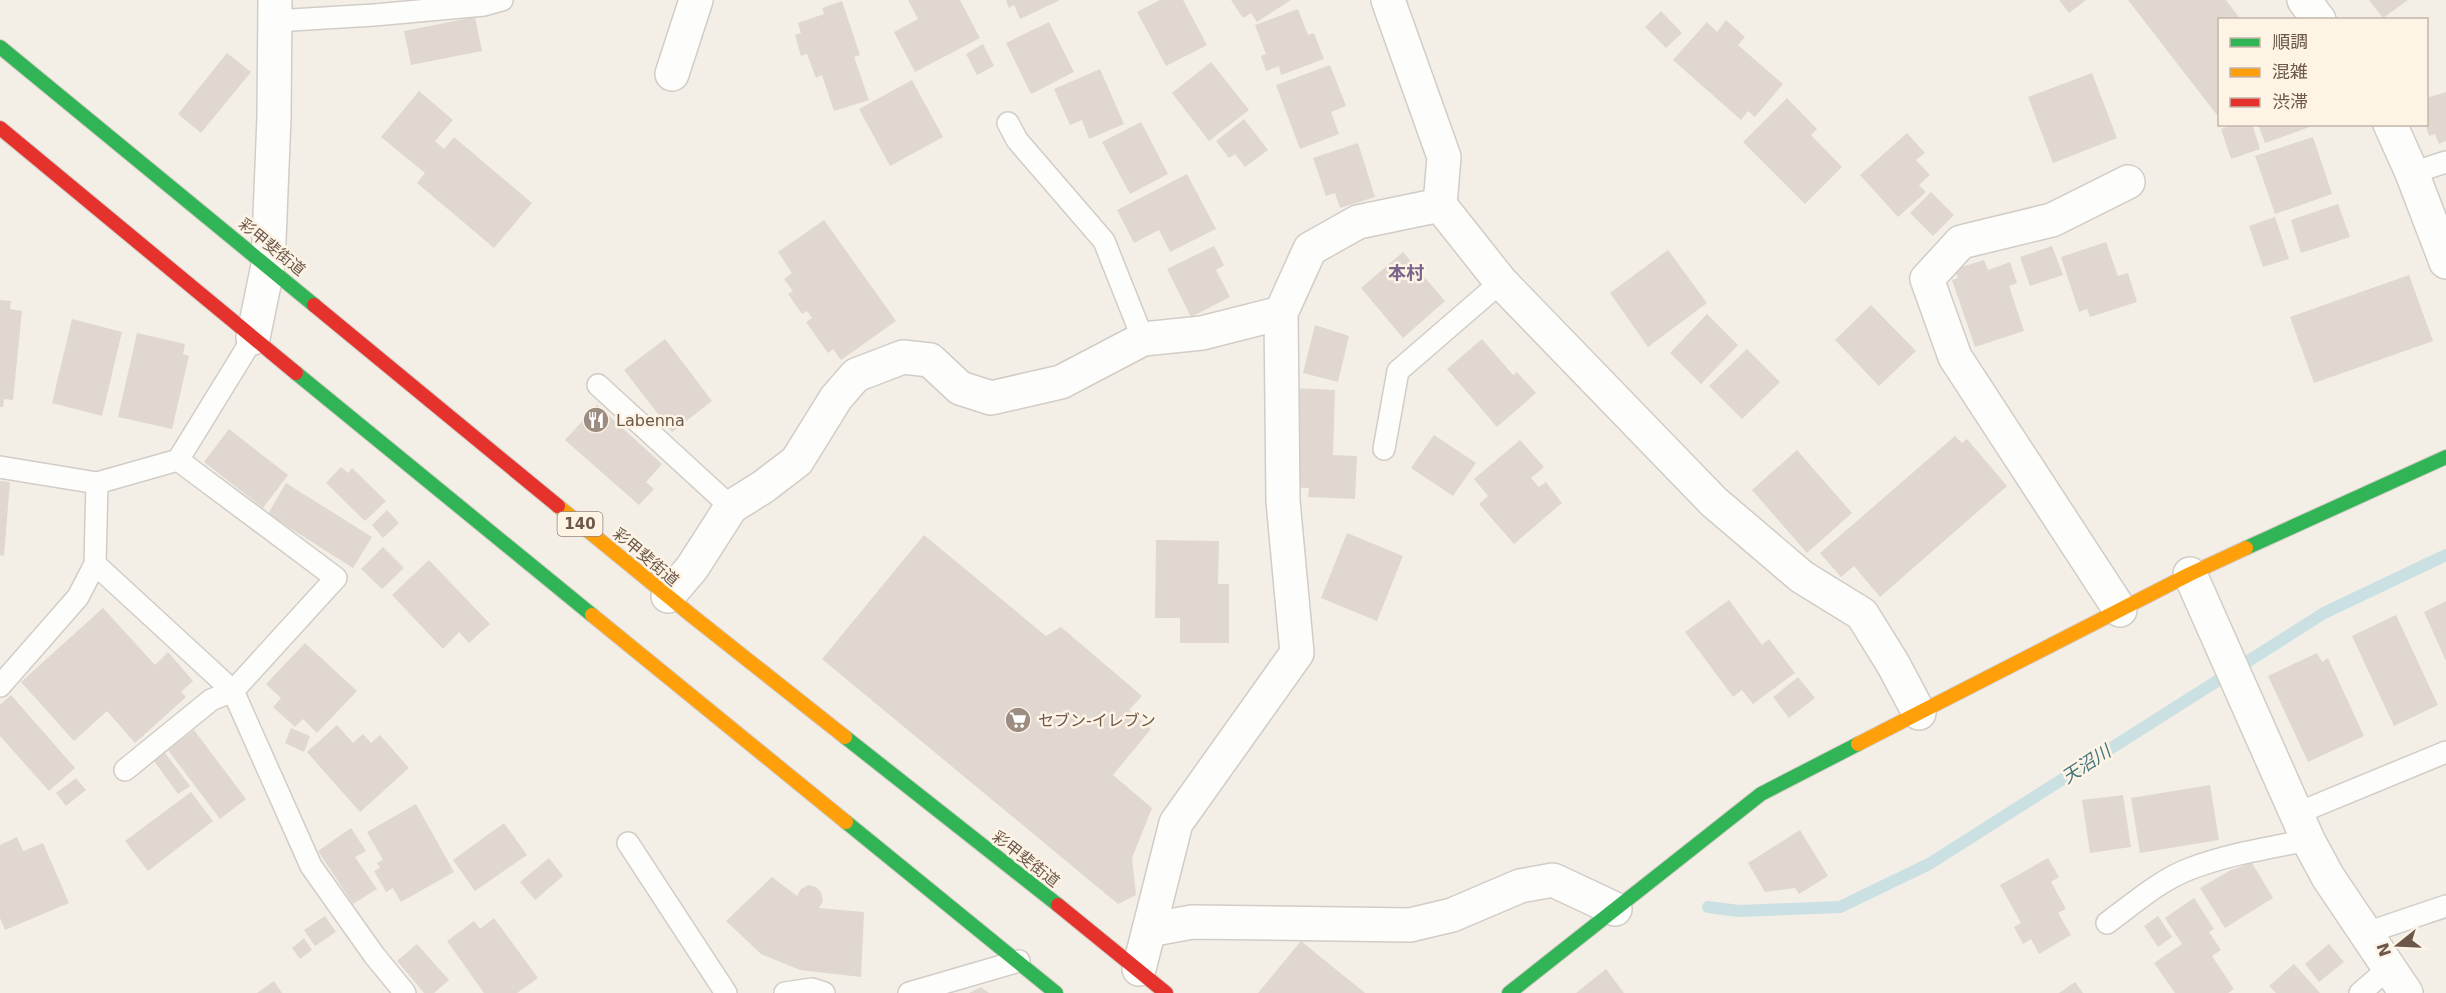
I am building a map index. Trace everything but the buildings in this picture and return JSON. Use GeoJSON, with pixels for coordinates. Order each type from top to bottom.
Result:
{"type":"FeatureCollection","features":[{"type":"Feature","properties":{"kind":"main road","name":"彩甲斐街道"},"geometry":{"type":"LineString","coordinates":[[0,47],[668,596],[1139,969],[1166,993]]}},
{"type":"Feature","properties":{"kind":"main road"},"geometry":{"type":"LineString","coordinates":[[0,128],[253,338],[1056,993]]}},
{"type":"Feature","properties":{"kind":"main road"},"geometry":{"type":"LineString","coordinates":[[1509,993],[1761,794],[2190,574],[2446,457]]}},
{"type":"Feature","properties":{"kind":"street"},"geometry":{"type":"LineString","coordinates":[[672,75],[696,0]]}},
{"type":"Feature","properties":{"kind":"street"},"geometry":{"type":"LineString","coordinates":[[1388,0],[1444,157],[1440,205],[1502,282],[1714,502],[1802,577],[1862,614],[1893,664],[1919,713]]}},
{"type":"Feature","properties":{"kind":"street"},"geometry":{"type":"LineString","coordinates":[[2304,0],[2318,18]]}},
{"type":"Feature","properties":{"kind":"street"},"geometry":{"type":"LineString","coordinates":[[253,338],[268,265],[275,11]]}},
{"type":"Feature","properties":{"kind":"street"},"geometry":{"type":"LineString","coordinates":[[2391,126],[2412,173],[2446,262]]}},
{"type":"Feature","properties":{"kind":"street"},"geometry":{"type":"LineString","coordinates":[[2120,610],[1955,357],[1927,279],[1961,243],[2052,220],[2128,182]]}},
{"type":"Feature","properties":{"kind":"street"},"geometry":{"type":"LineString","coordinates":[[1139,969],[1176,823],[1297,652],[1283,501],[1281,313],[1310,249],[1358,222],[1440,205]]}},
{"type":"Feature","properties":{"kind":"street"},"geometry":{"type":"LineString","coordinates":[[668,596],[692,568],[731,507],[798,461],[836,398],[856,375],[903,357],[930,360],[960,388],[991,398],[1060,381],[1143,339],[1202,333],[1281,313]]}},
{"type":"Feature","properties":{"kind":"street"},"geometry":{"type":"LineString","coordinates":[[2190,574],[2303,827],[2328,877],[2397,981]]}},
{"type":"Feature","properties":{"kind":"street"},"geometry":{"type":"LineString","coordinates":[[1149,930],[1192,921],[1410,925],[1452,915],[1520,886],[1553,880],[1615,909]]}},
{"type":"Feature","properties":{"kind":"lane"},"geometry":{"type":"LineString","coordinates":[[275,11],[374,15],[484,5],[502,0]]}},
{"type":"Feature","properties":{"kind":"lane"},"geometry":{"type":"LineString","coordinates":[[1008,123],[1017,140],[1104,241],[1143,339]]}},
{"type":"Feature","properties":{"kind":"lane"},"geometry":{"type":"LineString","coordinates":[[2412,173],[2446,162]]}},
{"type":"Feature","properties":{"kind":"lane"},"geometry":{"type":"LineString","coordinates":[[1384,449],[1398,371],[1502,282]]}},
{"type":"Feature","properties":{"kind":"lane"},"geometry":{"type":"LineString","coordinates":[[0,467],[97,483],[178,460],[253,338]]}},
{"type":"Feature","properties":{"kind":"lane"},"geometry":{"type":"LineString","coordinates":[[598,385],[731,507]]}},
{"type":"Feature","properties":{"kind":"lane"},"geometry":{"type":"LineString","coordinates":[[125,770],[211,700],[232,691],[336,578],[178,460]]}},
{"type":"Feature","properties":{"kind":"lane"},"geometry":{"type":"LineString","coordinates":[[0,686],[78,597],[95,564],[97,483]]}},
{"type":"Feature","properties":{"kind":"lane"},"geometry":{"type":"LineString","coordinates":[[95,564],[232,691],[311,866],[374,955],[405,993]]}},
{"type":"Feature","properties":{"kind":"lane"},"geometry":{"type":"LineString","coordinates":[[2107,923],[2163,883],[2190,868],[2247,852],[2303,827],[2446,752]]}},
{"type":"Feature","properties":{"kind":"lane"},"geometry":{"type":"LineString","coordinates":[[628,843],[726,993]]}},
{"type":"Feature","properties":{"kind":"lane"},"geometry":{"type":"LineString","coordinates":[[2366,933],[2446,906]]}},
{"type":"Feature","properties":{"kind":"lane"},"geometry":{"type":"LineString","coordinates":[[909,993],[1019,961]]}},
{"type":"Feature","properties":{"kind":"lane"},"geometry":{"type":"LineString","coordinates":[[2360,993],[2397,981]]}},
{"type":"Feature","properties":{"kind":"lane"},"geometry":{"type":"LineString","coordinates":[[785,993],[812,989],[824,993]]}},
{"type":"Feature","properties":{"kind":"waterway","name":"天沼川"},"geometry":{"type":"LineString","coordinates":[[1708,907],[1739,911],[1840,907],[1929,864],[2324,613],[2446,555]]}},
{"type":"Feature","properties":{"kind":"traffic: fast"},"geometry":{"type":"LineString","coordinates":[[0,47],[314,305]]}},
{"type":"Feature","properties":{"kind":"traffic: fast"},"geometry":{"type":"LineString","coordinates":[[296,373],[592,615]]}},
{"type":"Feature","properties":{"kind":"traffic: fast"},"geometry":{"type":"LineString","coordinates":[[2246,548],[2446,457]]}},
{"type":"Feature","properties":{"kind":"traffic: fast"},"geometry":{"type":"LineString","coordinates":[[845,737],[1058,905]]}},
{"type":"Feature","properties":{"kind":"traffic: fast"},"geometry":{"type":"LineString","coordinates":[[1509,993],[1761,794],[1858,744]]}},
{"type":"Feature","properties":{"kind":"traffic: fast"},"geometry":{"type":"LineString","coordinates":[[846,822],[1056,993]]}},
{"type":"Feature","properties":{"kind":"traffic: slow"},"geometry":{"type":"LineString","coordinates":[[558,506],[845,737]]}},
{"type":"Feature","properties":{"kind":"traffic: slow"},"geometry":{"type":"LineString","coordinates":[[1858,744],[2190,574],[2246,548]]}},
{"type":"Feature","properties":{"kind":"traffic: slow"},"geometry":{"type":"LineString","coordinates":[[592,615],[846,822]]}},
{"type":"Feature","properties":{"kind":"traffic: jam"},"geometry":{"type":"LineString","coordinates":[[0,128],[296,373]]}},
{"type":"Feature","properties":{"kind":"traffic: jam"},"geometry":{"type":"LineString","coordinates":[[314,305],[558,506]]}},
{"type":"Feature","properties":{"kind":"traffic: jam"},"geometry":{"type":"LineString","coordinates":[[1058,905],[1166,993]]}},
{"type":"Feature","properties":{"kind":"place","name":"Labenna"},"geometry":{"type":"Point","coordinates":[596,420]}},
{"type":"Feature","properties":{"kind":"place","name":"セブン-イレブン"},"geometry":{"type":"Point","coordinates":[1018,720]}},
{"type":"Feature","properties":{"kind":"district","name":"本村"},"geometry":{"type":"Point","coordinates":[1406,272]}}]}
